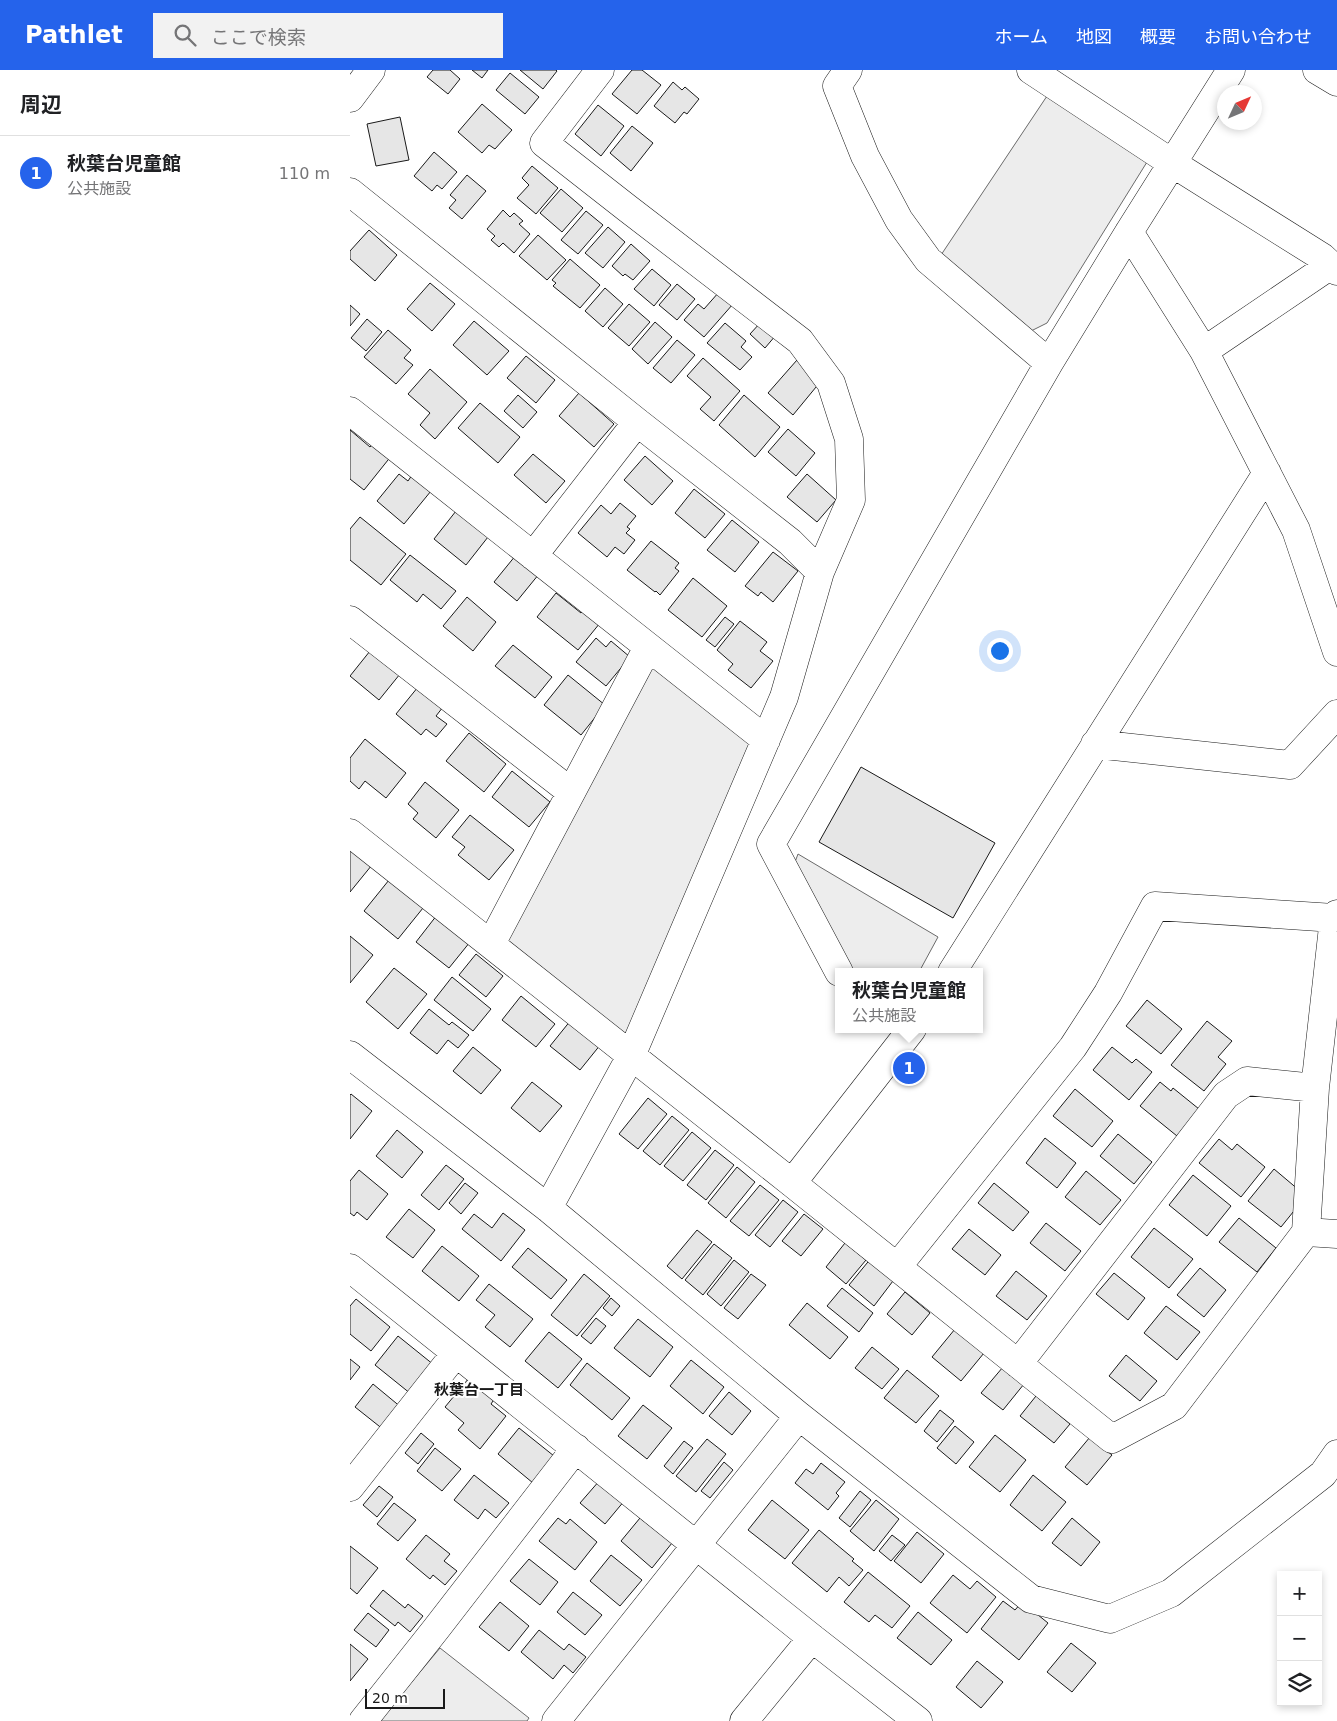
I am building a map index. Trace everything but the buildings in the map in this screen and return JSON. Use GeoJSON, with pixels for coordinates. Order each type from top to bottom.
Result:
{"type":"FeatureCollection","features":[{"type":"Feature","properties":{"kind":"street"},"geometry":{"type":"LineString","coordinates":[[350,98],[371,70]]}},
{"type":"Feature","properties":{"kind":"street"},"geometry":{"type":"LineString","coordinates":[[548,1208],[632,1056],[784,697],[820,572],[851,500],[849,439],[830,383],[800,341],[544,143],[600,70]]}},
{"type":"Feature","properties":{"kind":"street"},"geometry":{"type":"LineString","coordinates":[[848,70],[838,86],[865,156],[898,220],[928,260],[1049,363]]}},
{"type":"Feature","properties":{"kind":"street"},"geometry":{"type":"LineString","coordinates":[[837,968],[771,844],[1049,363],[1231,70]]}},
{"type":"Feature","properties":{"kind":"street"},"geometry":{"type":"LineString","coordinates":[[1317,70],[1337,82]]}},
{"type":"Feature","properties":{"kind":"street"},"geometry":{"type":"LineString","coordinates":[[1049,74],[1172,163],[1322,257],[1334,268],[1204,351]]}},
{"type":"Feature","properties":{"kind":"street"},"geometry":{"type":"LineString","coordinates":[[350,192],[790,542],[820,572]]}},
{"type":"Feature","properties":{"kind":"street"},"geometry":{"type":"LineString","coordinates":[[1129,232],[1204,351],[1296,530],[1337,652]]}},
{"type":"Feature","properties":{"kind":"street"},"geometry":{"type":"LineString","coordinates":[[350,411],[766,740]]}},
{"type":"Feature","properties":{"kind":"street"},"geometry":{"type":"LineString","coordinates":[[533,556],[637,422]]}},
{"type":"Feature","properties":{"kind":"street"},"geometry":{"type":"LineString","coordinates":[[955,968],[1267,473]]}},
{"type":"Feature","properties":{"kind":"street"},"geometry":{"type":"LineString","coordinates":[[350,620],[571,792]]}},
{"type":"Feature","properties":{"kind":"street"},"geometry":{"type":"LineString","coordinates":[[490,944],[648,647]]}},
{"type":"Feature","properties":{"kind":"street"},"geometry":{"type":"LineString","coordinates":[[1095,744],[1290,765],[1337,714]]}},
{"type":"Feature","properties":{"kind":"street"},"geometry":{"type":"LineString","coordinates":[[350,833],[1112,1439],[1174,1406],[1306,1232],[1314,1088],[1336,916],[1155,906],[1108,993],[1073,1047],[897,1267]]}},
{"type":"Feature","properties":{"kind":"street"},"geometry":{"type":"LineString","coordinates":[[792,1183],[909,1033]]}},
{"type":"Feature","properties":{"kind":"street"},"geometry":{"type":"LineString","coordinates":[[350,1055],[548,1208],[799,1416],[1031,1599],[1110,1618],[1171,1593],[1323,1474],[1337,1454]]}},
{"type":"Feature","properties":{"kind":"street"},"geometry":{"type":"LineString","coordinates":[[1018,1364],[1226,1095],[1247,1081],[1314,1088]]}},
{"type":"Feature","properties":{"kind":"street"},"geometry":{"type":"LineString","coordinates":[[1306,1232],[1337,1234]]}},
{"type":"Feature","properties":{"kind":"street"},"geometry":{"type":"LineString","coordinates":[[350,1268],[918,1721]]}},
{"type":"Feature","properties":{"kind":"street"},"geometry":{"type":"LineString","coordinates":[[355,1470],[456,1353]]}},
{"type":"Feature","properties":{"kind":"street"},"geometry":{"type":"LineString","coordinates":[[556,1721],[799,1416]]}},
{"type":"Feature","properties":{"kind":"street"},"geometry":{"type":"LineString","coordinates":[[363,1721],[576,1448]]}},
{"type":"Feature","properties":{"kind":"street"},"geometry":{"type":"LineString","coordinates":[[744,1721],[812,1638]]}},
{"type":"Feature","properties":{"kind":"shaded area"},"geometry":{"type":"Polygon","coordinates":[[[1047,96],[1147,162],[1047,323],[1031,331],[941,255],[1047,96]]]}},
{"type":"Feature","properties":{"kind":"shaded area"},"geometry":{"type":"Polygon","coordinates":[[[648,647],[766,740],[631,1056],[491,944],[648,647]]]}},
{"type":"Feature","properties":{"kind":"shaded area"},"geometry":{"type":"Polygon","coordinates":[[[798,854],[938,937],[921,968],[848,968],[795,862],[798,854]]]}},
{"type":"Feature","properties":{"kind":"shaded area"},"geometry":{"type":"Polygon","coordinates":[[[440,1648],[529,1718],[527,1721],[379,1721],[440,1648]]]}},
{"type":"Feature","properties":{"kind":"place","name":"秋葉台児童館"},"geometry":{"type":"Point","coordinates":[909,1068]}},
{"type":"Feature","properties":{"kind":"district","name":"秋葉台一丁目"},"geometry":{"type":"Point","coordinates":[479,1390]}}]}
